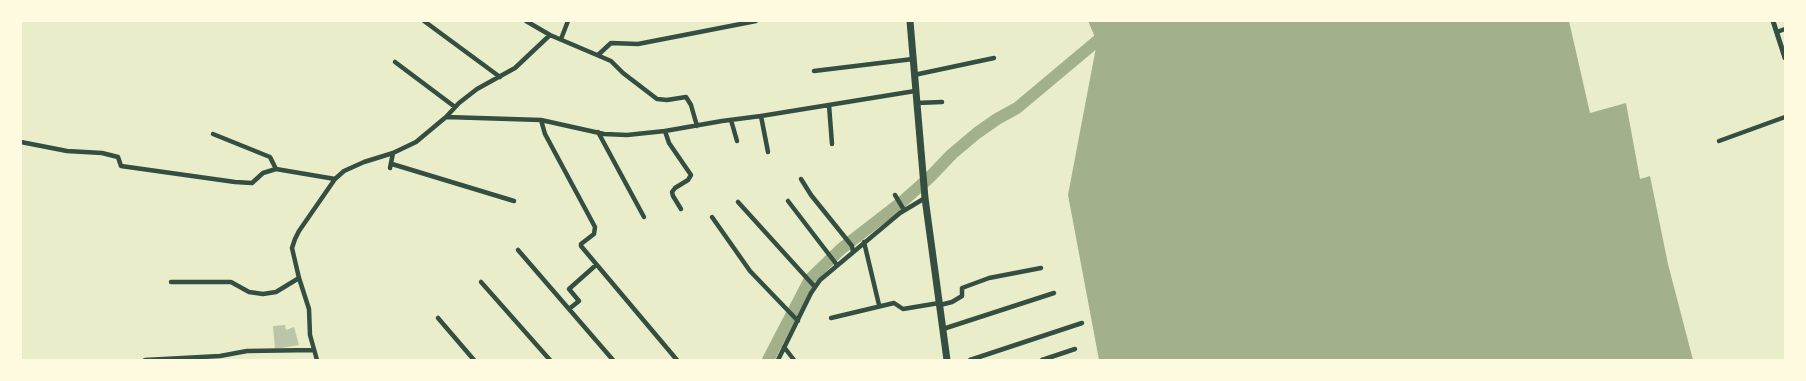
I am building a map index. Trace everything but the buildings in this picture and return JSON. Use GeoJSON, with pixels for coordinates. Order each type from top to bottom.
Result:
{"type":"FeatureCollection","features":[{"type":"Feature","properties":{"kind":"highway"},"geometry":{"type":"LineString","coordinates":[[910,21],[925,195],[947,360]]}},
{"type":"Feature","properties":{"kind":"street"},"geometry":{"type":"LineString","coordinates":[[424,21],[500,77]]}},
{"type":"Feature","properties":{"kind":"street"},"geometry":{"type":"LineString","coordinates":[[526,21],[550,35],[611,61],[623,73],[657,99],[667,100],[686,97],[691,105],[697,126]]}},
{"type":"Feature","properties":{"kind":"street"},"geometry":{"type":"LineString","coordinates":[[561,39],[568,21]]}},
{"type":"Feature","properties":{"kind":"street"},"geometry":{"type":"LineString","coordinates":[[598,55],[611,43],[638,44],[756,21]]}},
{"type":"Feature","properties":{"kind":"street"},"geometry":{"type":"LineString","coordinates":[[1773,21],[1785,58]]}},
{"type":"Feature","properties":{"kind":"street"},"geometry":{"type":"LineString","coordinates":[[1777,32],[1785,29]]}},
{"type":"Feature","properties":{"kind":"street"},"geometry":{"type":"LineString","coordinates":[[317,360],[310,335],[310,309],[298,278],[292,248],[299,231],[335,179],[344,171],[364,162],[393,153],[416,142],[477,89],[515,68],[550,35]]}},
{"type":"Feature","properties":{"kind":"street"},"geometry":{"type":"LineString","coordinates":[[914,75],[994,58]]}},
{"type":"Feature","properties":{"kind":"street"},"geometry":{"type":"LineString","coordinates":[[814,70],[913,59]]}},
{"type":"Feature","properties":{"kind":"street"},"geometry":{"type":"LineString","coordinates":[[395,62],[456,107]]}},
{"type":"Feature","properties":{"kind":"street"},"geometry":{"type":"LineString","coordinates":[[446,117],[541,120],[598,132],[627,134],[665,131],[915,91]]}},
{"type":"Feature","properties":{"kind":"street"},"geometry":{"type":"LineString","coordinates":[[916,103],[942,102]]}},
{"type":"Feature","properties":{"kind":"street"},"geometry":{"type":"LineString","coordinates":[[829,105],[832,144]]}},
{"type":"Feature","properties":{"kind":"street"},"geometry":{"type":"LineString","coordinates":[[761,116],[768,152]]}},
{"type":"Feature","properties":{"kind":"street"},"geometry":{"type":"LineString","coordinates":[[1719,142],[1785,117]]}},
{"type":"Feature","properties":{"kind":"street"},"geometry":{"type":"LineString","coordinates":[[541,120],[545,134],[596,227],[594,234],[581,245],[678,360]]}},
{"type":"Feature","properties":{"kind":"street"},"geometry":{"type":"LineString","coordinates":[[731,120],[737,141]]}},
{"type":"Feature","properties":{"kind":"street"},"geometry":{"type":"LineString","coordinates":[[665,131],[669,142],[692,175],[672,192],[681,209]]}},
{"type":"Feature","properties":{"kind":"street"},"geometry":{"type":"LineString","coordinates":[[598,132],[644,217]]}},
{"type":"Feature","properties":{"kind":"street"},"geometry":{"type":"LineString","coordinates":[[212,134],[270,157],[276,169]]}},
{"type":"Feature","properties":{"kind":"street"},"geometry":{"type":"LineString","coordinates":[[21,142],[67,151],[102,153],[118,157],[121,166],[248,183],[252,183],[263,173],[276,169],[335,179]]}},
{"type":"Feature","properties":{"kind":"street"},"geometry":{"type":"LineString","coordinates":[[393,153],[391,166],[514,201]]}},
{"type":"Feature","properties":{"kind":"street"},"geometry":{"type":"LineString","coordinates":[[801,178],[811,195],[853,249]]}},
{"type":"Feature","properties":{"kind":"street"},"geometry":{"type":"LineString","coordinates":[[778,360],[796,319],[814,285],[836,263],[864,242],[903,207],[925,195]]}},
{"type":"Feature","properties":{"kind":"street"},"geometry":{"type":"LineString","coordinates":[[897,197],[903,207]]}},
{"type":"Feature","properties":{"kind":"street"},"geometry":{"type":"LineString","coordinates":[[788,201],[836,263]]}},
{"type":"Feature","properties":{"kind":"street"},"geometry":{"type":"LineString","coordinates":[[738,202],[814,285]]}},
{"type":"Feature","properties":{"kind":"street"},"geometry":{"type":"LineString","coordinates":[[712,217],[750,271],[796,319]]}},
{"type":"Feature","properties":{"kind":"street"},"geometry":{"type":"LineString","coordinates":[[864,242],[879,305]]}},
{"type":"Feature","properties":{"kind":"street"},"geometry":{"type":"LineString","coordinates":[[518,250],[613,360]]}},
{"type":"Feature","properties":{"kind":"street"},"geometry":{"type":"LineString","coordinates":[[569,309],[579,301],[569,289],[596,265]]}},
{"type":"Feature","properties":{"kind":"street"},"geometry":{"type":"LineString","coordinates":[[831,318],[879,305],[896,303],[903,309],[952,302],[962,296],[962,288],[989,278],[1041,268]]}},
{"type":"Feature","properties":{"kind":"street"},"geometry":{"type":"LineString","coordinates":[[171,282],[231,282],[249,292],[264,294],[276,292],[298,278]]}},
{"type":"Feature","properties":{"kind":"street"},"geometry":{"type":"LineString","coordinates":[[482,282],[550,360]]}},
{"type":"Feature","properties":{"kind":"street"},"geometry":{"type":"LineString","coordinates":[[943,329],[1054,294]]}},
{"type":"Feature","properties":{"kind":"street"},"geometry":{"type":"LineString","coordinates":[[438,318],[474,360]]}},
{"type":"Feature","properties":{"kind":"street"},"geometry":{"type":"LineString","coordinates":[[970,360],[1082,323]]}},
{"type":"Feature","properties":{"kind":"street"},"geometry":{"type":"LineString","coordinates":[[784,347],[794,360]]}},
{"type":"Feature","properties":{"kind":"street"},"geometry":{"type":"LineString","coordinates":[[1042,360],[1075,349]]}},
{"type":"Feature","properties":{"kind":"street"},"geometry":{"type":"LineString","coordinates":[[145,360],[220,356],[247,351],[314,350]]}},
{"type":"Feature","properties":{"kind":"shaded area"},"geometry":{"type":"Polygon","coordinates":[[[1088,21],[1569,21],[1590,113],[1626,103],[1640,179],[1650,176],[1668,264],[1693,360],[1099,360],[1068,195],[1097,42],[1088,21]]]}},
{"type":"Feature","properties":{"kind":"waterway"},"geometry":{"type":"LineString","coordinates":[[768,360],[810,279],[841,249],[903,201],[977,133],[1017,108],[1097,41]]}}]}
